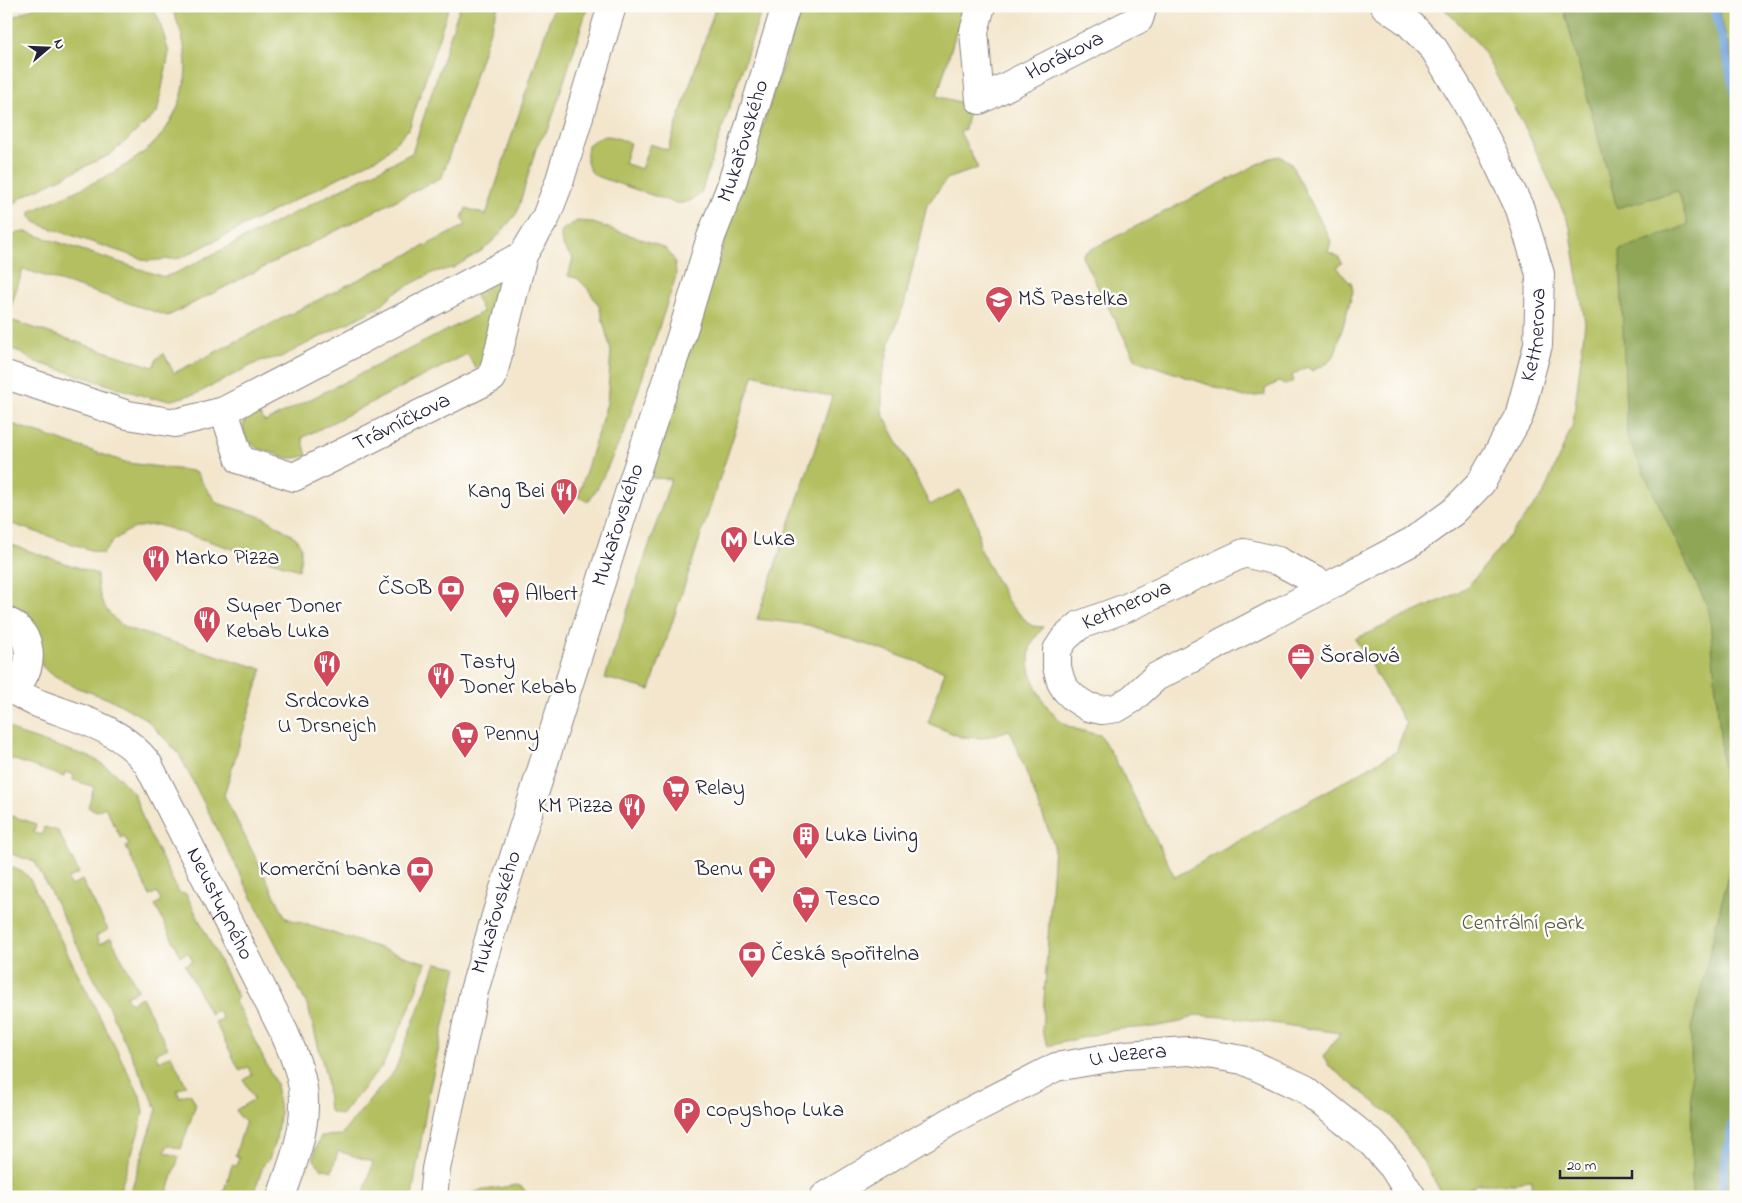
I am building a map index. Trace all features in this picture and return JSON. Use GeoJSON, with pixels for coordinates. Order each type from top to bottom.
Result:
{"type":"FeatureCollection","features":[{"type":"Feature","properties":{"kind":"street","name":"Trávníčkova"},"geometry":{"type":"LineString","coordinates":[[224,411],[240,460],[294,476],[492,378],[523,255],[546,217],[559,183],[612,6]]}},
{"type":"Feature","properties":{"kind":"street","name":"Mukařovského"},"geometry":{"type":"LineString","coordinates":[[433,1197],[436,1169],[474,991],[631,487],[681,337],[711,237],[731,186],[786,6]]}},
{"type":"Feature","properties":{"kind":"street","name":"Horákova"},"geometry":{"type":"LineString","coordinates":[[982,6],[974,31],[980,100],[1139,19],[1143,6]]}},
{"type":"Feature","properties":{"kind":"street","name":"Kettnerova"},"geometry":{"type":"LineString","coordinates":[[1327,587],[1278,561],[1244,553],[1126,608],[1080,625],[1065,638],[1057,650],[1057,667],[1061,682],[1074,698],[1088,707],[1102,710],[1117,708],[1132,699],[1156,677],[1327,587],[1412,541],[1453,512],[1480,483],[1520,416],[1538,345],[1540,274],[1520,209],[1465,100],[1434,49],[1408,22],[1385,6]]}},
{"type":"Feature","properties":{"kind":"street"},"geometry":{"type":"LineString","coordinates":[[6,375],[128,415],[175,423],[224,411],[523,255]]}},
{"type":"Feature","properties":{"kind":"street","name":"Neustupného"},"geometry":{"type":"LineString","coordinates":[[6,621],[20,630],[26,639],[30,661],[21,682],[9,691],[38,704],[81,718],[118,736],[138,750],[148,764],[284,1032],[295,1058],[302,1082],[304,1113],[301,1131],[281,1197]]}},
{"type":"Feature","properties":{"kind":"street","name":"U Jezera"},"geometry":{"type":"LineString","coordinates":[[824,1197],[949,1122],[1056,1067],[1125,1055],[1189,1051],[1243,1060],[1305,1089],[1372,1143],[1393,1167],[1412,1197]]}},
{"type":"Feature","properties":{"kind":"green space"},"geometry":{"type":"Polygon","coordinates":[[[36,6],[152,6],[160,22],[169,53],[157,113],[111,154],[22,197],[6,211],[6,21],[36,6]]]}},
{"type":"Feature","properties":{"kind":"green space"},"geometry":{"type":"Polygon","coordinates":[[[171,6],[449,6],[409,129],[383,155],[181,258],[148,261],[44,226],[30,217],[30,212],[86,186],[127,164],[151,146],[171,121],[183,93],[186,62],[179,26],[171,6]]]}},
{"type":"Feature","properties":{"kind":"green space"},"geometry":{"type":"Polygon","coordinates":[[[460,6],[498,6],[442,177],[168,316],[23,269],[7,319],[153,367],[157,358],[164,354],[174,373],[466,225],[462,218],[466,208],[486,215],[554,6],[588,6],[549,128],[537,145],[517,213],[497,237],[483,250],[453,268],[434,272],[394,293],[379,307],[281,357],[260,361],[198,393],[172,400],[150,398],[33,361],[18,351],[6,347],[6,244],[17,233],[27,232],[164,277],[178,272],[412,153],[460,6]]]}},
{"type":"Feature","properties":{"kind":"green space"},"geometry":{"type":"Polygon","coordinates":[[[716,6],[763,6],[701,193],[689,201],[675,203],[596,176],[588,166],[588,145],[604,136],[630,143],[624,163],[641,169],[650,144],[668,150],[716,6]]]}},
{"type":"Feature","properties":{"kind":"green space","name":"Centrální park"},"geometry":{"type":"Polygon","coordinates":[[[802,6],[964,6],[937,96],[970,105],[965,129],[960,132],[978,168],[947,179],[927,205],[904,305],[890,342],[882,377],[882,412],[930,505],[960,490],[977,524],[980,550],[1010,605],[1032,626],[1043,627],[1032,643],[1029,653],[1032,675],[1042,698],[1048,708],[1063,723],[1076,729],[1100,735],[1116,761],[1175,877],[1396,752],[1406,724],[1355,639],[1453,595],[1469,585],[1543,495],[1573,424],[1585,323],[1570,227],[1527,131],[1480,46],[1442,6],[1736,6],[1736,1197],[1532,1197],[1531,1180],[1520,1181],[1515,1184],[1478,1184],[1451,1197],[1444,1197],[1423,1161],[1393,1117],[1329,1066],[1323,1057],[1340,1033],[1237,1018],[1195,1015],[1181,1022],[1153,1027],[1118,1029],[1048,1046],[1042,1031],[1054,845],[1010,730],[984,738],[961,737],[928,723],[945,671],[808,625],[757,619],[832,396],[819,394],[754,374],[650,690],[605,678],[671,479],[651,478],[690,346],[802,6]]]}},
{"type":"Feature","properties":{"kind":"green space"},"geometry":{"type":"Polygon","coordinates":[[[1563,6],[1718,6],[1736,75],[1736,1197],[1692,1197],[1691,1030],[1731,863],[1709,610],[1627,437],[1620,250],[1688,225],[1678,191],[1617,208],[1563,6]]]}},
{"type":"Feature","properties":{"kind":"green space"},"geometry":{"type":"Polygon","coordinates":[[[1280,156],[1290,162],[1330,239],[1328,252],[1338,256],[1342,263],[1337,267],[1348,281],[1351,282],[1353,291],[1335,354],[1328,363],[1312,371],[1307,367],[1292,375],[1294,381],[1285,385],[1280,381],[1265,389],[1265,395],[1244,397],[1136,360],[1082,257],[1084,253],[1270,158],[1280,156]]]}},
{"type":"Feature","properties":{"kind":"green space"},"geometry":{"type":"Polygon","coordinates":[[[577,221],[590,222],[666,249],[675,261],[676,276],[625,430],[599,485],[589,501],[578,497],[607,403],[611,351],[599,306],[588,289],[577,278],[568,276],[573,258],[563,245],[561,234],[562,230],[577,221]]]}},
{"type":"Feature","properties":{"kind":"green space"},"geometry":{"type":"Polygon","coordinates":[[[495,282],[501,282],[506,288],[484,362],[476,369],[467,354],[302,438],[307,456],[288,458],[257,448],[246,439],[243,426],[249,411],[254,407],[265,422],[483,312],[474,294],[495,282]]]}},
{"type":"Feature","properties":{"kind":"green space"},"geometry":{"type":"Polygon","coordinates":[[[6,422],[128,463],[192,471],[198,474],[217,503],[265,518],[295,537],[301,546],[299,570],[158,525],[149,525],[126,532],[114,541],[103,554],[6,522],[6,422]]]}},
{"type":"Feature","properties":{"kind":"green space"},"geometry":{"type":"Polygon","coordinates":[[[6,543],[97,574],[101,599],[109,613],[129,629],[262,669],[224,795],[286,918],[426,963],[408,1012],[383,1065],[341,1115],[329,1111],[326,1076],[308,1007],[179,754],[146,719],[112,700],[75,687],[48,672],[43,667],[16,613],[6,607],[6,543]]]}},
{"type":"Feature","properties":{"kind":"green space"},"geometry":{"type":"Polygon","coordinates":[[[6,725],[20,734],[93,758],[115,773],[134,794],[146,827],[179,893],[186,894],[238,997],[235,1001],[276,1084],[280,1112],[276,1139],[269,1159],[264,1164],[252,1197],[222,1197],[232,1165],[236,1166],[239,1157],[235,1155],[246,1121],[240,1118],[236,1110],[254,1099],[244,1080],[252,1075],[248,1067],[240,1071],[215,1022],[222,1019],[218,1010],[210,1014],[185,965],[193,961],[188,952],[181,956],[155,905],[161,901],[157,893],[150,896],[126,847],[129,845],[124,836],[121,838],[105,807],[97,811],[88,807],[94,787],[73,780],[74,775],[65,772],[64,777],[6,757],[6,725]]]}},
{"type":"Feature","properties":{"kind":"green space"},"geometry":{"type":"Polygon","coordinates":[[[6,814],[36,824],[34,833],[42,835],[44,827],[58,831],[79,873],[67,879],[71,886],[82,880],[108,930],[96,936],[100,944],[111,938],[138,990],[126,996],[130,1003],[142,997],[168,1048],[155,1054],[159,1061],[171,1055],[186,1085],[177,1090],[180,1097],[190,1093],[196,1104],[181,1149],[168,1145],[165,1152],[179,1157],[166,1197],[129,1197],[157,1109],[105,1000],[35,862],[6,852],[6,814]]]}},
{"type":"Feature","properties":{"kind":"green space"},"geometry":{"type":"Polygon","coordinates":[[[6,865],[25,873],[31,881],[140,1096],[143,1112],[140,1127],[118,1197],[6,1197],[6,865]]]}},
{"type":"Feature","properties":{"kind":"green space"},"geometry":{"type":"Polygon","coordinates":[[[436,963],[457,967],[429,1092],[412,1197],[363,1197],[373,1162],[338,1151],[332,1171],[321,1168],[314,1160],[315,1150],[321,1136],[341,1135],[395,1070],[436,963]]]}},
{"type":"Feature","properties":{"kind":"green space"},"geometry":{"type":"Polygon","coordinates":[[[517,1185],[524,1189],[527,1197],[470,1197],[478,1191],[517,1185]]]}},
{"type":"Feature","properties":{"kind":"waterway"},"geometry":{"type":"LineString","coordinates":[[1714,6],[1736,97]]}},
{"type":"Feature","properties":{"kind":"waterway"},"geometry":{"type":"LineString","coordinates":[[1721,1197],[1725,1161],[1736,1106]]}},
{"type":"Feature","properties":{"kind":"place","name":"MŠ Pastelka"},"geometry":{"type":"Point","coordinates":[999,324]}},
{"type":"Feature","properties":{"kind":"place","name":"Kang Bei"},"geometry":{"type":"Point","coordinates":[564,516]}},
{"type":"Feature","properties":{"kind":"place","name":"Luka"},"geometry":{"type":"Point","coordinates":[734,564]}},
{"type":"Feature","properties":{"kind":"place","name":"Marko Pizza"},"geometry":{"type":"Point","coordinates":[156,583]}},
{"type":"Feature","properties":{"kind":"place","name":"ČSOB"},"geometry":{"type":"Point","coordinates":[451,613]}},
{"type":"Feature","properties":{"kind":"place","name":"Albert"},"geometry":{"type":"Point","coordinates":[506,619]}},
{"type":"Feature","properties":{"kind":"place","name":"Super Doner Kebab Luka"},"geometry":{"type":"Point","coordinates":[207,644]}},
{"type":"Feature","properties":{"kind":"place","name":"Šoralová"},"geometry":{"type":"Point","coordinates":[1301,681]}},
{"type":"Feature","properties":{"kind":"place","name":"Srdcovka U Drsnejch"},"geometry":{"type":"Point","coordinates":[327,688]}},
{"type":"Feature","properties":{"kind":"place","name":"Tasty Doner Kebab"},"geometry":{"type":"Point","coordinates":[441,700]}},
{"type":"Feature","properties":{"kind":"place","name":"Penny"},"geometry":{"type":"Point","coordinates":[465,759]}},
{"type":"Feature","properties":{"kind":"place","name":"Relay"},"geometry":{"type":"Point","coordinates":[676,813]}},
{"type":"Feature","properties":{"kind":"place","name":"KM Pizza"},"geometry":{"type":"Point","coordinates":[632,831]}},
{"type":"Feature","properties":{"kind":"place","name":"Luka Living"},"geometry":{"type":"Point","coordinates":[806,860]}},
{"type":"Feature","properties":{"kind":"place","name":"Komerční banka"},"geometry":{"type":"Point","coordinates":[420,894]}},
{"type":"Feature","properties":{"kind":"place","name":"Benu"},"geometry":{"type":"Point","coordinates":[762,894]}},
{"type":"Feature","properties":{"kind":"place","name":"Tesco"},"geometry":{"type":"Point","coordinates":[806,924]}},
{"type":"Feature","properties":{"kind":"place","name":"Česká spořitelna"},"geometry":{"type":"Point","coordinates":[752,979]}},
{"type":"Feature","properties":{"kind":"place","name":"copyshop Luka"},"geometry":{"type":"Point","coordinates":[687,1135]}}]}
